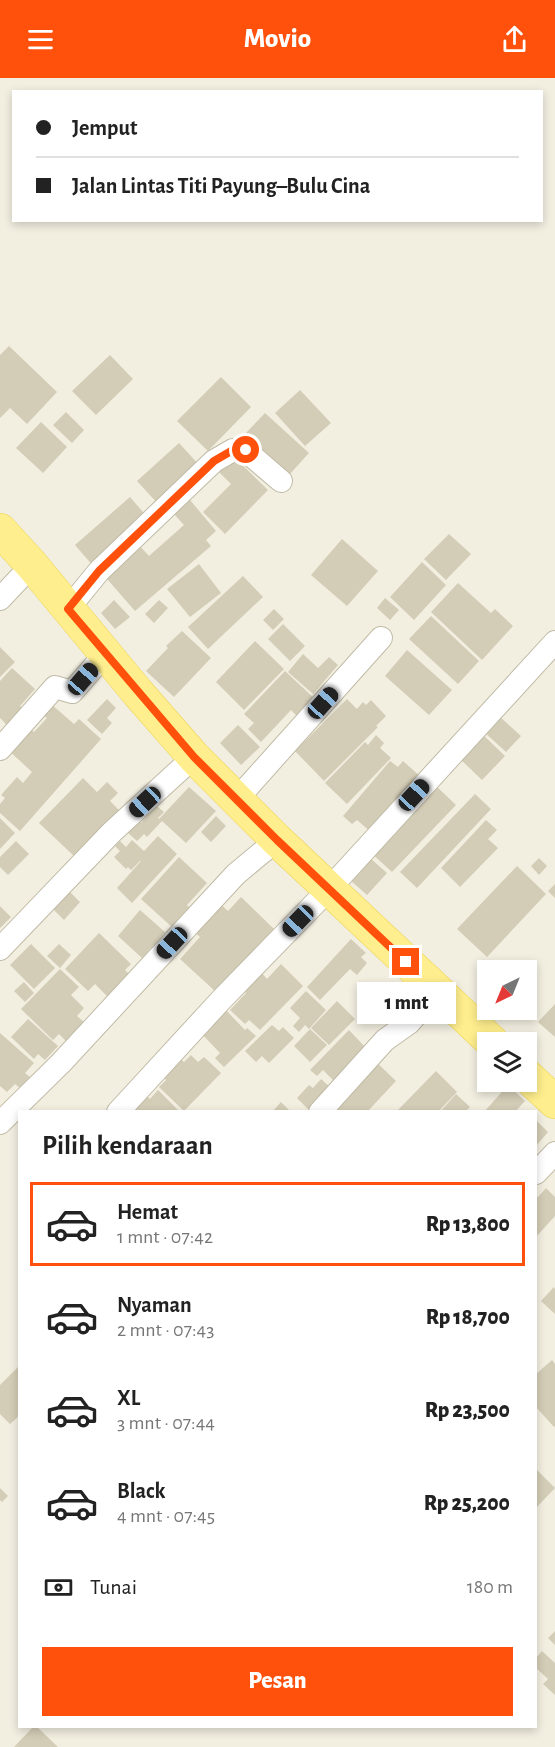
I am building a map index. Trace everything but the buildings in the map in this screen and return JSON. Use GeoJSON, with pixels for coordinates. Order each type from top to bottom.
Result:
{"type":"FeatureCollection","features":[{"type":"Feature","properties":{"kind":"main road"},"geometry":{"type":"LineString","coordinates":[[0,530],[194,757],[277,840],[481,1032]]}},
{"type":"Feature","properties":{"kind":"main road"},"geometry":{"type":"LineString","coordinates":[[537,1086],[555,1102]]}},
{"type":"Feature","properties":{"kind":"street"},"geometry":{"type":"LineString","coordinates":[[68,609],[99,571],[214,461],[233,450],[246,450],[280,481]]}},
{"type":"Feature","properties":{"kind":"street"},"geometry":{"type":"LineString","coordinates":[[0,599],[32,565]]}},
{"type":"Feature","properties":{"kind":"street"},"geometry":{"type":"LineString","coordinates":[[236,800],[381,638]]}},
{"type":"Feature","properties":{"kind":"street"},"geometry":{"type":"LineString","coordinates":[[120,1110],[221,1000],[329,889],[555,642]]}},
{"type":"Feature","properties":{"kind":"street"},"geometry":{"type":"LineString","coordinates":[[0,748],[55,687],[72,692],[106,652]]}},
{"type":"Feature","properties":{"kind":"street"},"geometry":{"type":"LineString","coordinates":[[0,949],[112,832],[194,757]]}},
{"type":"Feature","properties":{"kind":"street"},"geometry":{"type":"LineString","coordinates":[[0,1123],[61,1063],[236,874],[277,840]]}},
{"type":"Feature","properties":{"kind":"street"},"geometry":{"type":"LineString","coordinates":[[322,1110],[385,1040],[409,1023],[438,991]]}},
{"type":"Feature","properties":{"kind":"street"},"geometry":{"type":"LineString","coordinates":[[537,1172],[555,1153]]}},
{"type":"Feature","properties":{"kind":"route"},"geometry":{"type":"LineString","coordinates":[[246,450],[233,450],[214,461],[99,571],[68,609],[194,757],[277,840],[406,962]]}}]}
